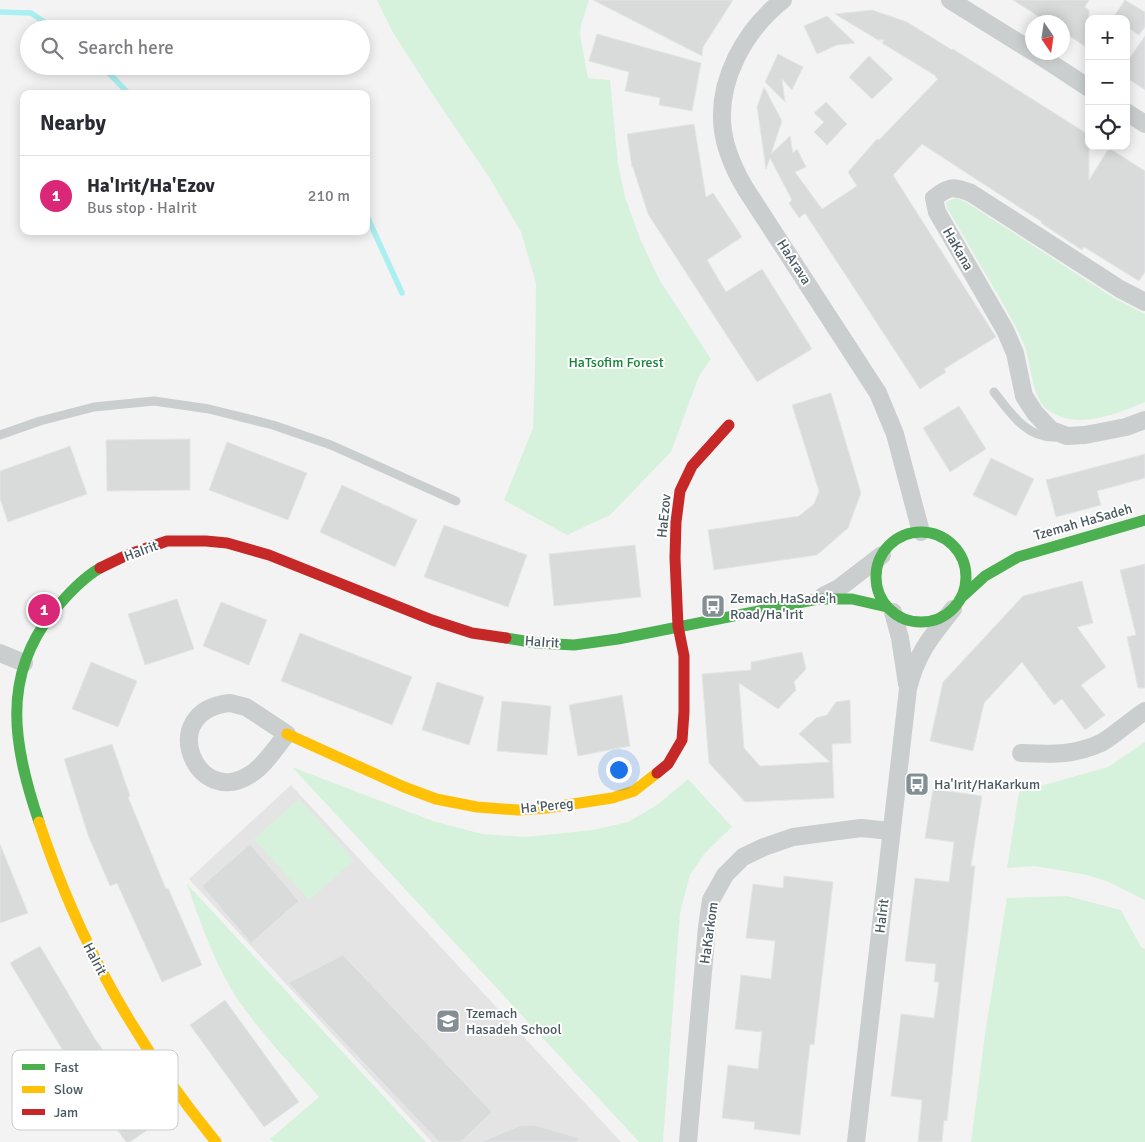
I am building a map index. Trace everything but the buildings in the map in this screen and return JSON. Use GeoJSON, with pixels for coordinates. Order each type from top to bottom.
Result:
{"type":"FeatureCollection","features":[{"type":"Feature","properties":{"kind":"street","name":"HaArava"},"geometry":{"type":"LineString","coordinates":[[783,0],[767,13],[753,29],[738,53],[728,78],[723,113],[723,130],[727,150],[745,188],[878,393],[895,434],[921,532]]}},
{"type":"Feature","properties":{"kind":"street"},"geometry":{"type":"LineString","coordinates":[[950,0],[1025,47]]}},
{"type":"Feature","properties":{"kind":"street"},"geometry":{"type":"LineString","coordinates":[[1045,60],[1085,85]]}},
{"type":"Feature","properties":{"kind":"street"},"geometry":{"type":"LineString","coordinates":[[1130,115],[1145,124]]}},
{"type":"Feature","properties":{"kind":"street","name":"HaKana"},"geometry":{"type":"LineString","coordinates":[[1067,436],[1051,430],[1035,413],[1024,396],[1015,353],[1006,330],[937,212],[934,198],[945,190],[956,187],[971,192],[1120,289],[1145,302]]}},
{"type":"Feature","properties":{"kind":"street"},"geometry":{"type":"LineString","coordinates":[[1067,436],[1126,428],[1145,420]]}},
{"type":"Feature","properties":{"kind":"street","name":"HaEzov"},"geometry":{"type":"LineString","coordinates":[[678,626],[676,531],[680,491],[692,466],[729,425]]}},
{"type":"Feature","properties":{"kind":"street","name":"Tzemah HaSadeh"},"geometry":{"type":"LineString","coordinates":[[957,603],[979,579],[995,568],[1028,552],[1145,520]]}},
{"type":"Feature","properties":{"kind":"street"},"geometry":{"type":"LineString","coordinates":[[921,532],[944,538],[953,546],[961,557],[966,570],[966,584],[957,603],[942,617],[930,621],[917,622],[904,619],[890,609],[879,595],[876,582],[877,568],[882,555],[892,543],[905,535],[921,532]]}},
{"type":"Feature","properties":{"kind":"street","name":"HaIrit"},"geometry":{"type":"LineString","coordinates":[[148,1050],[82,936],[63,891],[44,842],[21,759],[16,725],[17,697],[24,663],[31,645],[45,620],[65,597],[90,574],[113,561],[167,541],[216,540],[242,546],[312,571],[432,620],[472,633],[537,643],[574,644],[618,639],[818,598],[845,597],[865,599],[890,609],[900,638],[908,690]]}},
{"type":"Feature","properties":{"kind":"street"},"geometry":{"type":"LineString","coordinates":[[953,546],[971,551]]}},
{"type":"Feature","properties":{"kind":"street","name":"Tzemah HaSadeh"},"geometry":{"type":"LineString","coordinates":[[1003,554],[1028,552]]}},
{"type":"Feature","properties":{"kind":"street","name":"HaIrit"},"geometry":{"type":"LineString","coordinates":[[818,598],[839,588],[882,555]]}},
{"type":"Feature","properties":{"kind":"street","name":"HaIrit"},"geometry":{"type":"LineString","coordinates":[[856,1142],[908,690],[918,656],[957,603]]}},
{"type":"Feature","properties":{"kind":"street","name":"Ha'Pereg"},"geometry":{"type":"LineString","coordinates":[[287,734],[252,774],[240,780],[226,782],[206,775],[196,765],[190,753],[188,739],[192,726],[204,711],[216,704],[230,703],[246,707],[287,734],[404,787],[436,798],[477,807],[527,810],[612,798],[634,791],[650,780],[668,764],[678,751],[682,740],[684,712],[684,656],[678,626]]}},
{"type":"Feature","properties":{"kind":"street"},"geometry":{"type":"LineString","coordinates":[[0,653],[24,663]]}},
{"type":"Feature","properties":{"kind":"street"},"geometry":{"type":"LineString","coordinates":[[1021,753],[1060,755],[1083,749],[1102,742],[1145,711]]}},
{"type":"Feature","properties":{"kind":"street","name":"HaKarkom"},"geometry":{"type":"LineString","coordinates":[[688,1142],[711,900],[725,875],[743,857],[764,846],[793,837],[860,828],[891,831]]}},
{"type":"Feature","properties":{"kind":"street","name":"HaIrit"},"geometry":{"type":"LineString","coordinates":[[178,1095],[211,1140]]}},
{"type":"Feature","properties":{"kind":"lane"},"geometry":{"type":"LineString","coordinates":[[994,392],[1023,426],[1036,434],[1051,437],[1067,436]]}},
{"type":"Feature","properties":{"kind":"lane"},"geometry":{"type":"LineString","coordinates":[[0,435],[40,421],[94,407],[154,401],[209,409],[273,425],[331,445],[456,501]]}},
{"type":"Feature","properties":{"kind":"shaded area"},"geometry":{"type":"Polygon","coordinates":[[[291,785],[621,1142],[432,1142],[189,879],[291,785]]]}},
{"type":"Feature","properties":{"kind":"green space","name":"HaTsofim Forest"},"geometry":{"type":"Polygon","coordinates":[[[377,0],[589,0],[581,25],[580,35],[588,78],[610,80],[618,164],[625,197],[641,241],[659,279],[711,359],[699,376],[671,452],[610,515],[567,535],[504,500],[533,428],[536,283],[521,232],[489,177],[392,31],[377,0]]]}},
{"type":"Feature","properties":{"kind":"green space"},"geometry":{"type":"Polygon","coordinates":[[[956,198],[966,202],[1114,298],[1145,314],[1145,402],[1109,415],[1084,420],[1060,416],[1043,405],[1035,390],[1025,347],[1018,331],[947,208],[946,202],[956,198]]]}},
{"type":"Feature","properties":{"kind":"green space"},"geometry":{"type":"Polygon","coordinates":[[[1145,742],[1145,900],[1109,882],[1087,875],[1035,866],[1007,868],[1019,792],[1108,767],[1145,742]]]}},
{"type":"Feature","properties":{"kind":"green space"},"geometry":{"type":"Polygon","coordinates":[[[292,767],[433,821],[482,834],[525,837],[593,830],[628,822],[657,805],[688,779],[732,827],[705,853],[690,875],[680,913],[663,1142],[639,1142],[292,767]]]}},
{"type":"Feature","properties":{"kind":"green space"},"geometry":{"type":"Polygon","coordinates":[[[299,799],[354,860],[309,900],[254,839],[299,799]]]}},
{"type":"Feature","properties":{"kind":"green space"},"geometry":{"type":"Polygon","coordinates":[[[187,884],[426,1142],[273,1142],[270,1139],[319,1097],[239,1002],[223,975],[211,949],[187,884]]]}},
{"type":"Feature","properties":{"kind":"green space"},"geometry":{"type":"Polygon","coordinates":[[[1067,896],[1121,910],[1141,947],[1145,949],[1145,1142],[971,1142],[986,1027],[1007,898],[1067,896]]]}},
{"type":"Feature","properties":{"kind":"waterway"},"geometry":{"type":"LineString","coordinates":[[0,12],[31,13],[42,20]]}},
{"type":"Feature","properties":{"kind":"waterway"},"geometry":{"type":"LineString","coordinates":[[111,75],[125,90]]}},
{"type":"Feature","properties":{"kind":"waterway"},"geometry":{"type":"LineString","coordinates":[[370,223],[402,293]]}},
{"type":"Feature","properties":{"kind":"traffic: fast"},"geometry":{"type":"LineString","coordinates":[[962,597],[985,576],[1018,557],[1145,520]]}},
{"type":"Feature","properties":{"kind":"traffic: fast"},"geometry":{"type":"LineString","coordinates":[[921,532],[938,536],[953,545],[962,560],[966,577],[962,594],[953,609],[938,618],[921,622],[904,618],[889,609],[880,594],[876,577],[880,560],[889,545],[904,536],[921,532]]}},
{"type":"Feature","properties":{"kind":"traffic: fast"},"geometry":{"type":"LineString","coordinates":[[39,822],[23,767],[18,740],[19,688],[25,662],[36,637],[53,612],[80,583],[100,568]]}},
{"type":"Feature","properties":{"kind":"traffic: fast"},"geometry":{"type":"LineString","coordinates":[[506,638],[537,643],[574,645],[618,639],[818,599],[852,599],[887,607]]}},
{"type":"Feature","properties":{"kind":"traffic: slow"},"geometry":{"type":"LineString","coordinates":[[287,734],[404,787],[436,799],[477,807],[518,810],[547,808],[612,798],[634,791],[657,773]]}},
{"type":"Feature","properties":{"kind":"traffic: slow"},"geometry":{"type":"LineString","coordinates":[[39,822],[72,909],[91,950],[112,990],[149,1050]]}},
{"type":"Feature","properties":{"kind":"traffic: slow"},"geometry":{"type":"LineString","coordinates":[[178,1092],[216,1142]]}},
{"type":"Feature","properties":{"kind":"traffic: jam"},"geometry":{"type":"LineString","coordinates":[[657,773],[668,764],[682,740],[684,656],[678,626],[675,558],[676,522],[680,491],[692,466],[729,425]]}},
{"type":"Feature","properties":{"kind":"traffic: jam"},"geometry":{"type":"LineString","coordinates":[[100,568],[127,555],[167,541],[227,543],[269,555],[432,620],[472,633],[506,638]]}},
{"type":"Feature","properties":{"kind":"place","name":"Zemach HaSade'h Road/Ha'Irit"},"geometry":{"type":"Point","coordinates":[713,606]}},
{"type":"Feature","properties":{"kind":"place","name":"Ha'Irit/Ha'Ezov"},"geometry":{"type":"Point","coordinates":[44,610]}},
{"type":"Feature","properties":{"kind":"place","name":"Ha'Irit/HaKarkum"},"geometry":{"type":"Point","coordinates":[917,784]}},
{"type":"Feature","properties":{"kind":"place","name":"Tzemach Hasadeh School"},"geometry":{"type":"Point","coordinates":[448,1021]}}]}
